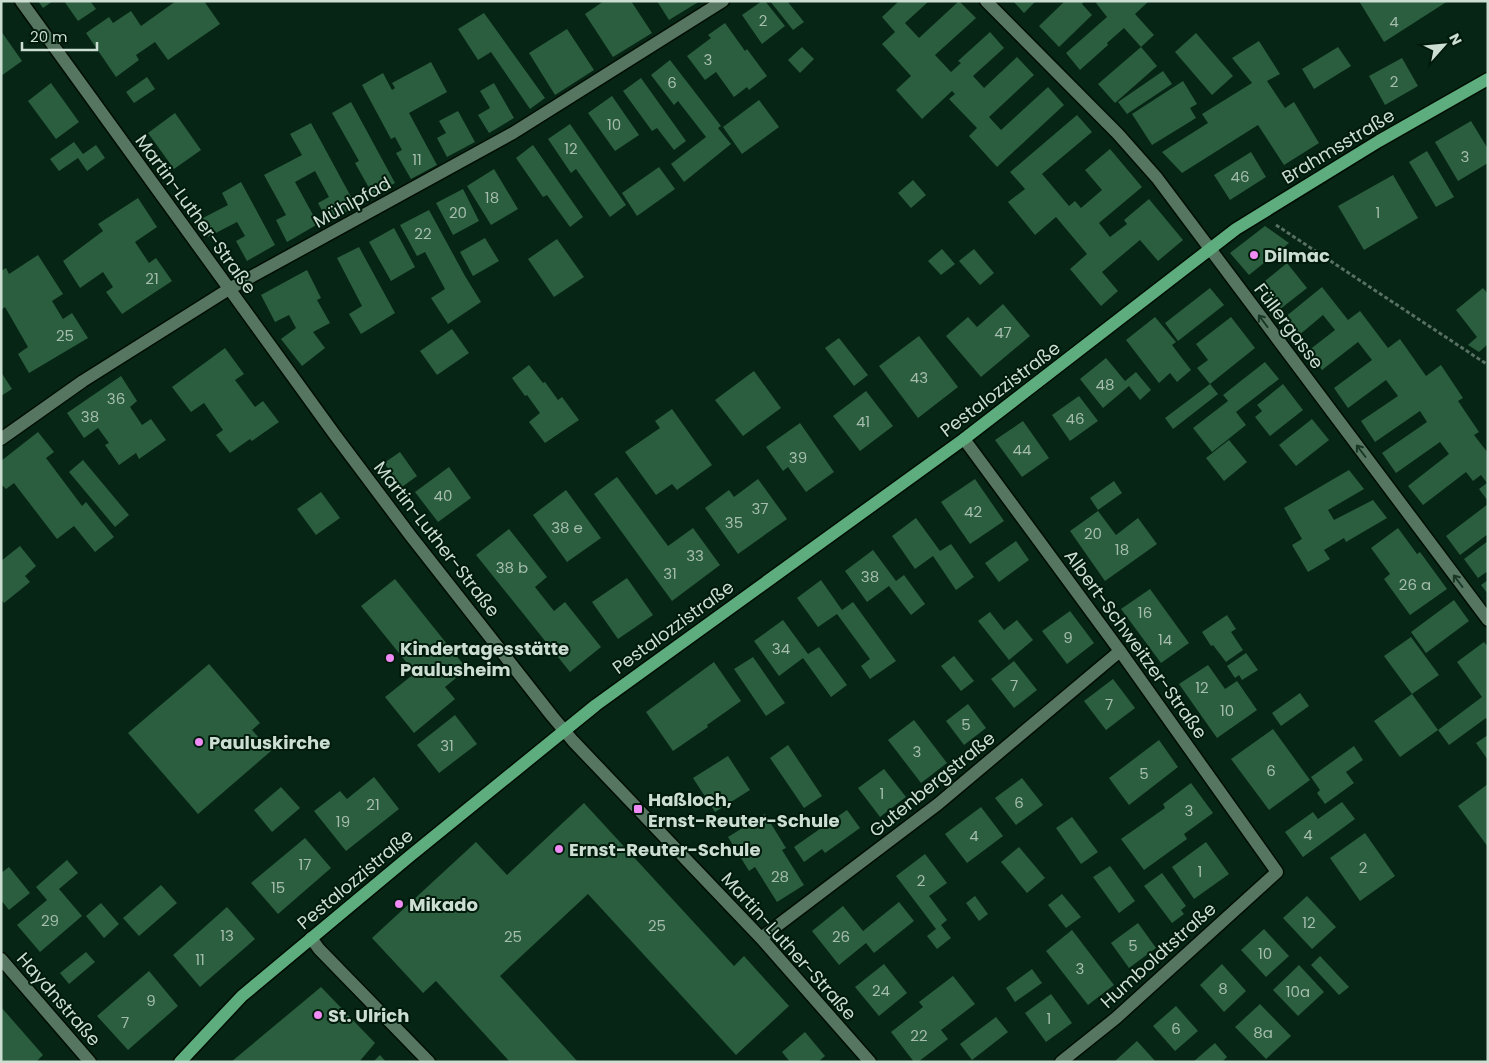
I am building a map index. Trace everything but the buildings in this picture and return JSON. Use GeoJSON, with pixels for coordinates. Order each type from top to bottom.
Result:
{"type":"FeatureCollection","features":[{"type":"Feature","properties":{"kind":"main road","name":"Brahmsstraße"},"geometry":{"type":"LineString","coordinates":[[1210,249],[1236,229],[1379,141],[1488,79]]}},
{"type":"Feature","properties":{"kind":"main road","name":"Pestalozzistraße"},"geometry":{"type":"LineString","coordinates":[[180,1062],[242,996],[564,730],[964,439],[1210,249]]}},
{"type":"Feature","properties":{"kind":"street","name":"Martin-Luther-Straße"},"geometry":{"type":"LineString","coordinates":[[21,1],[410,535],[564,730],[761,938],[870,1062]]}},
{"type":"Feature","properties":{"kind":"street","name":"Mühlpfad"},"geometry":{"type":"LineString","coordinates":[[1,439],[83,381],[229,289],[512,133],[723,1]]}},
{"type":"Feature","properties":{"kind":"street","name":"Füllergasse"},"geometry":{"type":"LineString","coordinates":[[986,1],[1118,134],[1151,170],[1488,620]]}},
{"type":"Feature","properties":{"kind":"street","name":"Albert-Schweitzer-Straße"},"geometry":{"type":"LineString","coordinates":[[964,439],[1120,651],[1277,872]]}},
{"type":"Feature","properties":{"kind":"street","name":"Gutenbergstraße"},"geometry":{"type":"LineString","coordinates":[[761,938],[938,804],[1120,651]]}},
{"type":"Feature","properties":{"kind":"street","name":"Humboldtstraße"},"geometry":{"type":"LineString","coordinates":[[1061,1062],[1116,1018],[1277,872]]}},
{"type":"Feature","properties":{"kind":"street"},"geometry":{"type":"LineString","coordinates":[[311,938],[319,949],[429,1062]]}},
{"type":"Feature","properties":{"kind":"street","name":"Haydnstraße"},"geometry":{"type":"LineString","coordinates":[[1,959],[90,1062]]}},
{"type":"Feature","properties":{"kind":"path"},"geometry":{"type":"LineString","coordinates":[[1265,211],[1278,228],[1488,365]]}},
{"type":"Feature","properties":{"kind":"place","name":"Dilmac"},"geometry":{"type":"Point","coordinates":[1254,255]}},
{"type":"Feature","properties":{"kind":"place","name":"Kindertagesstätte Paulusheim"},"geometry":{"type":"Point","coordinates":[390,658]}},
{"type":"Feature","properties":{"kind":"place","name":"Pauluskirche"},"geometry":{"type":"Point","coordinates":[199,742]}},
{"type":"Feature","properties":{"kind":"place","name":"Haßloch, Ernst-Reuter-Schule"},"geometry":{"type":"Point","coordinates":[638,809]}},
{"type":"Feature","properties":{"kind":"place","name":"Ernst-Reuter-Schule"},"geometry":{"type":"Point","coordinates":[559,849]}},
{"type":"Feature","properties":{"kind":"place","name":"Mikado"},"geometry":{"type":"Point","coordinates":[399,904]}},
{"type":"Feature","properties":{"kind":"place","name":"St. Ulrich"},"geometry":{"type":"Point","coordinates":[318,1015]}}]}
